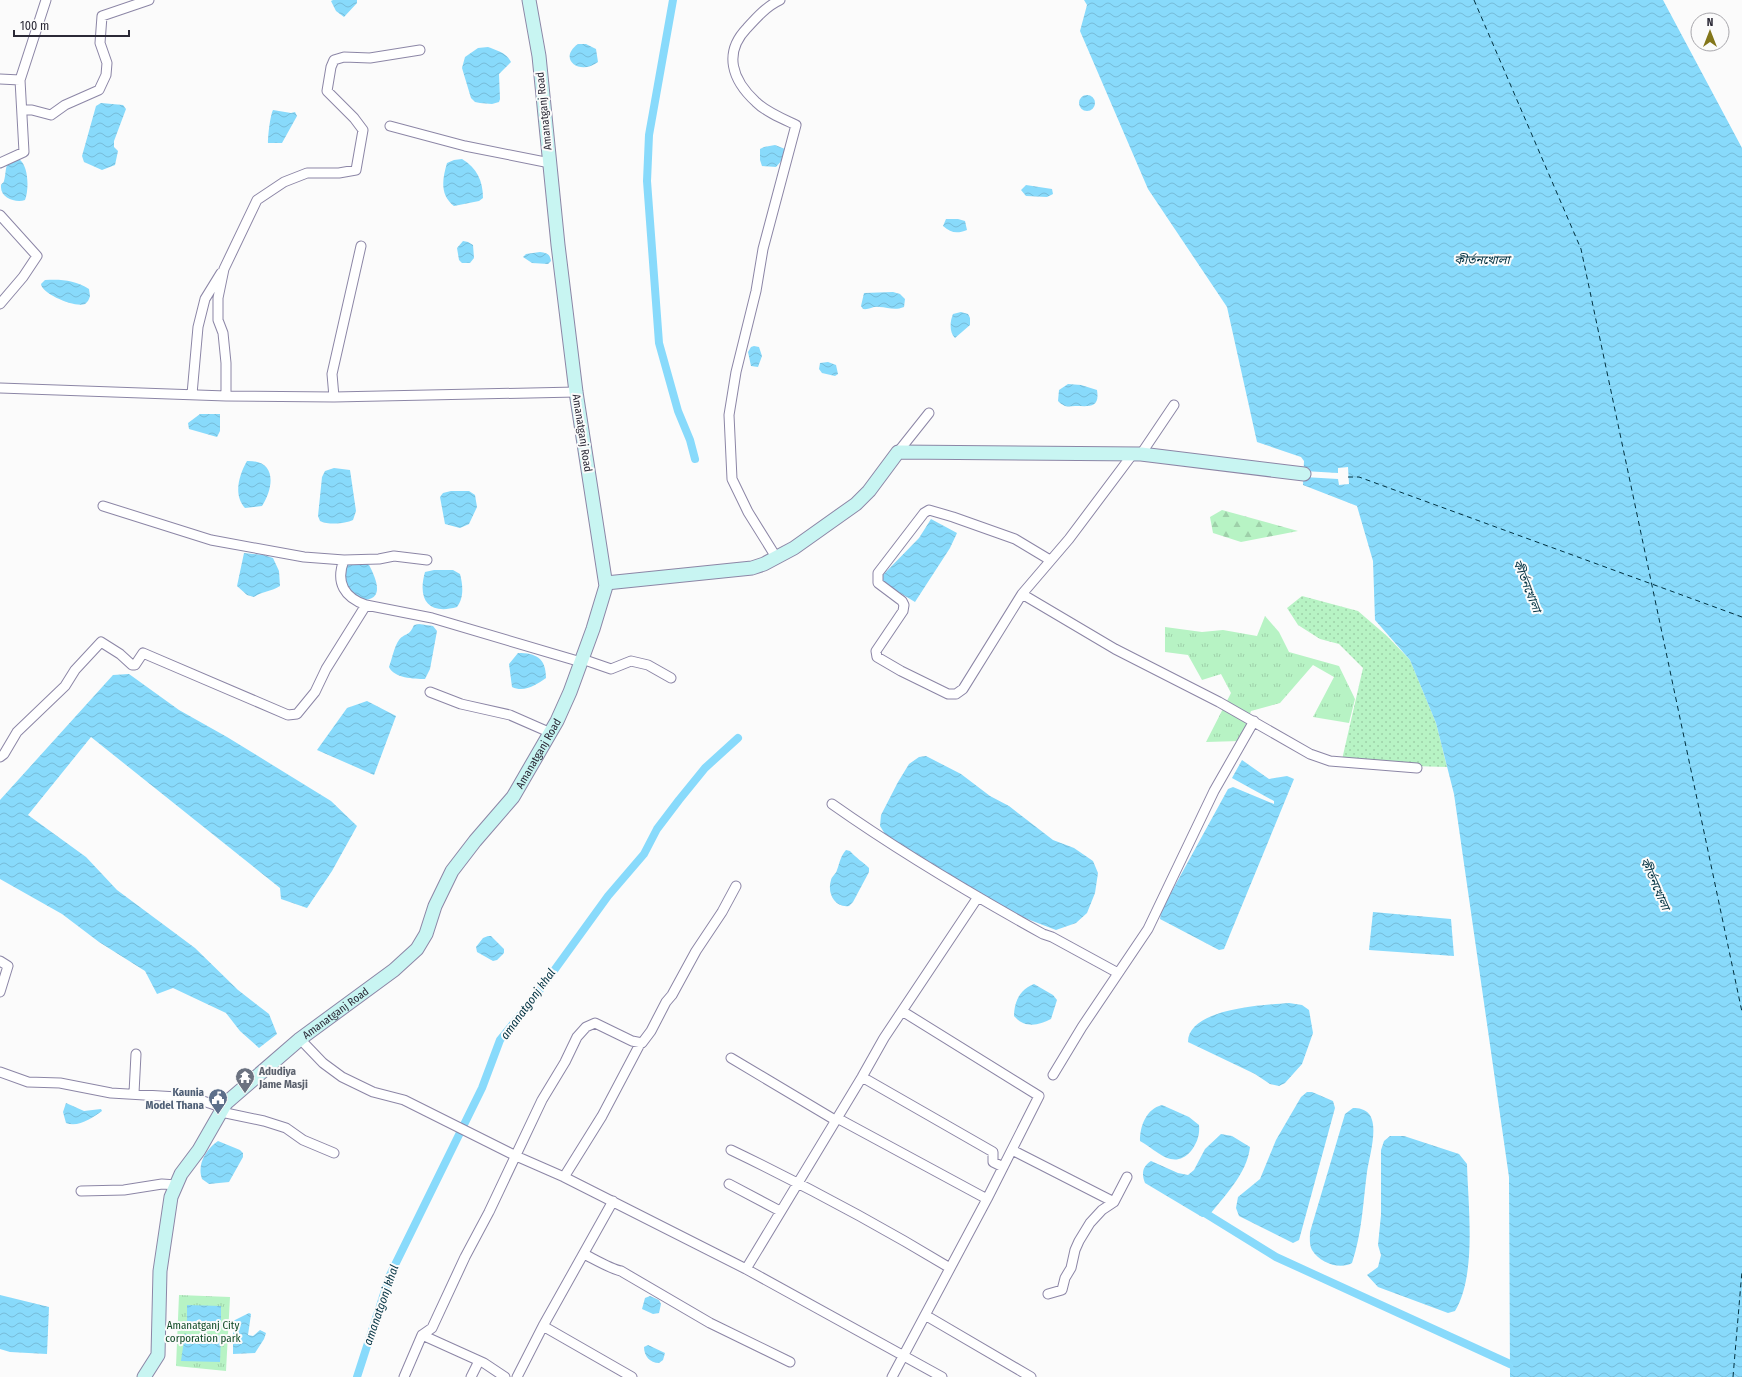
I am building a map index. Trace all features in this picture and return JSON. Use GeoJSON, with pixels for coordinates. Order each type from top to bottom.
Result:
{"type":"FeatureCollection","features":[{"type":"Feature","properties":{"kind":"main road","name":"Amanatganj Road"},"geometry":{"type":"LineString","coordinates":[[144,1377],[158,1356],[160,1271],[171,1197],[181,1174],[199,1150],[226,1103],[300,1039],[399,966],[417,949],[426,934],[435,906],[452,871],[475,841],[513,797],[550,733],[570,692],[594,629],[606,583],[576,392],[558,245],[539,56],[529,0]]}},
{"type":"Feature","properties":{"kind":"main road"},"geometry":{"type":"LineString","coordinates":[[606,583],[752,568],[776,558],[811,538],[856,504],[869,491],[898,452],[1136,454],[1304,474]]}},
{"type":"Feature","properties":{"kind":"street"},"geometry":{"type":"LineString","coordinates":[[0,163],[24,152],[20,80],[46,0]]}},
{"type":"Feature","properties":{"kind":"street"},"geometry":{"type":"LineString","coordinates":[[22,110],[32,110],[51,115],[65,106],[98,90],[106,75],[107,63],[100,44],[102,16],[149,0]]}},
{"type":"Feature","properties":{"kind":"street"},"geometry":{"type":"LineString","coordinates":[[776,558],[748,512],[732,479],[729,415],[736,372],[756,291],[763,248],[796,125],[756,103],[738,80],[732,60],[738,38],[771,4],[780,0]]}},
{"type":"Feature","properties":{"kind":"street"},"geometry":{"type":"LineString","coordinates":[[192,394],[198,327],[205,299],[224,269],[257,200],[284,182],[307,173],[339,173],[356,170],[363,130],[354,118],[327,91],[331,67],[334,60],[344,57],[370,58],[420,50]]}},
{"type":"Feature","properties":{"kind":"street"},"geometry":{"type":"LineString","coordinates":[[0,79],[20,80]]}},
{"type":"Feature","properties":{"kind":"street"},"geometry":{"type":"LineString","coordinates":[[390,126],[465,146],[550,163]]}},
{"type":"Feature","properties":{"kind":"street"},"geometry":{"type":"LineString","coordinates":[[0,215],[38,256],[23,277],[0,304]]}},
{"type":"Feature","properties":{"kind":"street"},"geometry":{"type":"LineString","coordinates":[[334,397],[332,374],[361,246]]}},
{"type":"Feature","properties":{"kind":"street"},"geometry":{"type":"LineString","coordinates":[[224,269],[218,298],[218,320],[223,333],[226,363],[226,396]]}},
{"type":"Feature","properties":{"kind":"street"},"geometry":{"type":"LineString","coordinates":[[0,388],[226,396],[334,397],[576,392]]}},
{"type":"Feature","properties":{"kind":"street"},"geometry":{"type":"LineString","coordinates":[[1050,560],[1015,539],[929,510],[924,513],[878,573],[878,583],[902,601],[904,605],[903,611],[876,651],[877,657],[901,671],[948,694],[956,694],[963,689],[1022,594],[1069,539],[1174,405]]}},
{"type":"Feature","properties":{"kind":"street"},"geometry":{"type":"LineString","coordinates":[[898,452],[929,413]]}},
{"type":"Feature","properties":{"kind":"street"},"geometry":{"type":"LineString","coordinates":[[103,506],[210,540],[304,558],[344,560],[379,559],[394,556],[427,560]]}},
{"type":"Feature","properties":{"kind":"street"},"geometry":{"type":"LineString","coordinates":[[344,560],[342,565],[342,582],[345,593],[352,599],[366,605],[432,618],[611,669],[631,661],[648,665],[671,678]]}},
{"type":"Feature","properties":{"kind":"street"},"geometry":{"type":"LineString","coordinates":[[1022,594],[1115,649],[1254,721],[1310,754],[1330,761],[1417,768]]}},
{"type":"Feature","properties":{"kind":"street"},"geometry":{"type":"LineString","coordinates":[[0,757],[4,754],[17,732],[65,686],[75,670],[100,642],[120,654],[132,665],[135,665],[144,653],[288,715],[297,714],[315,692],[326,669],[366,605]]}},
{"type":"Feature","properties":{"kind":"street"},"geometry":{"type":"LineString","coordinates":[[430,692],[461,704],[510,716],[550,733]]}},
{"type":"Feature","properties":{"kind":"street"},"geometry":{"type":"LineString","coordinates":[[1052,1075],[1148,929],[1214,792],[1254,721]]}},
{"type":"Feature","properties":{"kind":"street"},"geometry":{"type":"LineString","coordinates":[[832,804],[885,841],[978,897],[1043,934],[1052,937],[1118,973]]}},
{"type":"Feature","properties":{"kind":"street"},"geometry":{"type":"LineString","coordinates":[[564,1177],[602,1116],[640,1044],[651,1031],[666,1002],[672,996],[696,951],[722,912],[736,886]]}},
{"type":"Feature","properties":{"kind":"street"},"geometry":{"type":"LineString","coordinates":[[746,1269],[862,1078],[884,1038],[978,897]]}},
{"type":"Feature","properties":{"kind":"street"},"geometry":{"type":"LineString","coordinates":[[0,961],[8,966],[0,992]]}},
{"type":"Feature","properties":{"kind":"street"},"geometry":{"type":"LineString","coordinates":[[892,1377],[1039,1096],[902,1011]]}},
{"type":"Feature","properties":{"kind":"street"},"geometry":{"type":"LineString","coordinates":[[404,1377],[422,1335],[432,1328],[542,1100],[565,1062],[577,1037],[586,1027],[596,1022],[640,1044]]}},
{"type":"Feature","properties":{"kind":"street"},"geometry":{"type":"LineString","coordinates":[[300,1039],[323,1064],[342,1077],[373,1092],[404,1100],[447,1120],[516,1156],[613,1201],[746,1269],[942,1377]]}},
{"type":"Feature","properties":{"kind":"street"},"geometry":{"type":"LineString","coordinates":[[134,1093],[136,1054]]}},
{"type":"Feature","properties":{"kind":"street"},"geometry":{"type":"LineString","coordinates":[[731,1058],[836,1119],[986,1199]]}},
{"type":"Feature","properties":{"kind":"street"},"geometry":{"type":"LineString","coordinates":[[0,1072],[28,1082],[60,1083],[111,1093],[134,1093],[166,1097],[194,1098],[222,1110],[286,1128],[303,1140],[334,1153]]}},
{"type":"Feature","properties":{"kind":"street"},"geometry":{"type":"LineString","coordinates":[[862,1078],[993,1152],[993,1162],[1003,1167]]}},
{"type":"Feature","properties":{"kind":"street"},"geometry":{"type":"LineString","coordinates":[[731,1150],[798,1182],[842,1208],[886,1230],[950,1268]]}},
{"type":"Feature","properties":{"kind":"street"},"geometry":{"type":"LineString","coordinates":[[1012,1150],[1114,1202]]}},
{"type":"Feature","properties":{"kind":"street"},"geometry":{"type":"LineString","coordinates":[[1048,1294],[1062,1290],[1065,1278],[1072,1268],[1075,1250],[1079,1241],[1090,1223],[1102,1210],[1114,1202],[1127,1177]]}},
{"type":"Feature","properties":{"kind":"street"},"geometry":{"type":"LineString","coordinates":[[81,1192],[131,1189],[162,1184],[177,1185]]}},
{"type":"Feature","properties":{"kind":"street"},"geometry":{"type":"LineString","coordinates":[[729,1184],[780,1211]]}},
{"type":"Feature","properties":{"kind":"street"},"geometry":{"type":"LineString","coordinates":[[516,1377],[613,1201]]}},
{"type":"Feature","properties":{"kind":"street"},"geometry":{"type":"LineString","coordinates":[[584,1254],[627,1274],[710,1323],[790,1362]]}},
{"type":"Feature","properties":{"kind":"street"},"geometry":{"type":"LineString","coordinates":[[925,1315],[1031,1377]]}},
{"type":"Feature","properties":{"kind":"street"},"geometry":{"type":"LineString","coordinates":[[543,1326],[632,1377]]}},
{"type":"Feature","properties":{"kind":"street"},"geometry":{"type":"LineString","coordinates":[[422,1335],[479,1361],[505,1377]]}},
{"type":"Feature","properties":{"kind":"street"},"geometry":{"type":"LineString","coordinates":[[470,1377],[479,1361]]}},
{"type":"Feature","properties":{"kind":"green space"},"geometry":{"type":"Polygon","coordinates":[[[1222,510],[1298,531],[1241,542],[1213,533],[1210,517],[1222,510]]]}},
{"type":"Feature","properties":{"kind":"green space"},"geometry":{"type":"Polygon","coordinates":[[[1302,596],[1358,611],[1387,636],[1410,660],[1436,723],[1447,767],[1341,764],[1363,668],[1339,644],[1320,639],[1298,625],[1287,608],[1302,596]]]}},
{"type":"Feature","properties":{"kind":"green space"},"geometry":{"type":"Polygon","coordinates":[[[1265,616],[1279,632],[1289,652],[1339,666],[1355,699],[1349,723],[1313,717],[1334,677],[1313,665],[1280,703],[1251,711],[1240,741],[1206,742],[1231,693],[1221,674],[1202,680],[1188,655],[1165,652],[1165,627],[1202,632],[1223,630],[1257,636],[1265,616]]]}},
{"type":"Feature","properties":{"kind":"green space","name":"Amanatganj City corporation park"},"geometry":{"type":"Polygon","coordinates":[[[179,1295],[230,1297],[226,1371],[176,1366],[179,1295]]]}},
{"type":"Feature","properties":{"kind":"water"},"geometry":{"type":"Polygon","coordinates":[[[357,0],[357,3],[344,17],[336,11],[331,1],[357,0]]]}},
{"type":"Feature","properties":{"kind":"water","name":"কীর্তনখোলা"},"geometry":{"type":"Polygon","coordinates":[[[1084,0],[1663,0],[1742,148],[1742,1377],[1510,1377],[1509,1177],[1454,794],[1436,723],[1410,660],[1375,620],[1373,561],[1357,506],[1303,485],[1304,461],[1301,457],[1257,442],[1227,307],[1148,189],[1080,31],[1087,5],[1084,0]]]}},
{"type":"Feature","properties":{"kind":"water"},"geometry":{"type":"Polygon","coordinates":[[[578,44],[586,44],[596,49],[598,62],[591,66],[584,67],[573,64],[570,60],[570,55],[572,50],[578,44]]]}},
{"type":"Feature","properties":{"kind":"water"},"geometry":{"type":"Polygon","coordinates":[[[488,47],[504,54],[511,62],[499,74],[500,99],[499,102],[492,104],[475,102],[471,98],[462,68],[465,57],[478,48],[488,47]]]}},
{"type":"Feature","properties":{"kind":"water"},"geometry":{"type":"Polygon","coordinates":[[[1087,95],[1094,100],[1095,103],[1090,110],[1087,111],[1080,106],[1079,103],[1084,96],[1087,95]]]}},
{"type":"Feature","properties":{"kind":"water"},"geometry":{"type":"Polygon","coordinates":[[[101,103],[123,105],[126,109],[114,141],[114,147],[118,151],[115,165],[102,170],[84,162],[82,156],[96,106],[101,103]]]}},
{"type":"Feature","properties":{"kind":"water"},"geometry":{"type":"Polygon","coordinates":[[[273,110],[291,113],[295,112],[297,116],[282,143],[268,143],[270,121],[273,110]]]}},
{"type":"Feature","properties":{"kind":"water"},"geometry":{"type":"Polygon","coordinates":[[[775,145],[785,149],[783,159],[776,167],[762,166],[760,160],[760,149],[775,145]]]}},
{"type":"Feature","properties":{"kind":"water"},"geometry":{"type":"Polygon","coordinates":[[[19,159],[25,167],[27,178],[26,196],[25,200],[22,201],[6,197],[1,190],[1,184],[4,181],[8,162],[19,159]]]}},
{"type":"Feature","properties":{"kind":"water"},"geometry":{"type":"Polygon","coordinates":[[[462,159],[472,166],[478,176],[482,186],[483,198],[479,201],[454,206],[449,202],[444,192],[444,175],[447,163],[462,159]]]}},
{"type":"Feature","properties":{"kind":"water"},"geometry":{"type":"Polygon","coordinates":[[[1026,185],[1052,189],[1053,194],[1047,197],[1026,196],[1021,190],[1026,185]]]}},
{"type":"Feature","properties":{"kind":"water"},"geometry":{"type":"Polygon","coordinates":[[[946,219],[958,219],[965,221],[967,230],[954,232],[949,230],[943,226],[946,219]]]}},
{"type":"Feature","properties":{"kind":"water"},"geometry":{"type":"Polygon","coordinates":[[[463,241],[473,245],[474,258],[470,263],[462,263],[459,260],[457,248],[463,241]]]}},
{"type":"Feature","properties":{"kind":"water"},"geometry":{"type":"Polygon","coordinates":[[[540,252],[549,255],[551,261],[548,264],[532,263],[523,257],[526,254],[540,252]]]}},
{"type":"Feature","properties":{"kind":"water"},"geometry":{"type":"Polygon","coordinates":[[[45,280],[62,280],[84,286],[89,289],[89,299],[85,304],[80,305],[67,302],[53,296],[43,288],[41,284],[45,280]]]}},
{"type":"Feature","properties":{"kind":"water"},"geometry":{"type":"Polygon","coordinates":[[[893,292],[900,294],[905,299],[904,307],[894,309],[877,307],[863,309],[861,306],[864,293],[893,292]]]}},
{"type":"Feature","properties":{"kind":"water"},"geometry":{"type":"Polygon","coordinates":[[[961,312],[968,314],[970,318],[970,325],[955,338],[951,330],[951,320],[953,314],[961,312]]]}},
{"type":"Feature","properties":{"kind":"water"},"geometry":{"type":"Polygon","coordinates":[[[751,347],[759,347],[762,356],[758,367],[751,366],[748,352],[751,347]]]}},
{"type":"Feature","properties":{"kind":"water"},"geometry":{"type":"Polygon","coordinates":[[[828,362],[836,365],[838,374],[835,376],[822,373],[819,369],[820,363],[828,362]]]}},
{"type":"Feature","properties":{"kind":"water"},"geometry":{"type":"Polygon","coordinates":[[[1068,384],[1081,385],[1097,390],[1097,401],[1089,406],[1068,406],[1062,404],[1058,401],[1059,390],[1068,384]]]}},
{"type":"Feature","properties":{"kind":"water"},"geometry":{"type":"Polygon","coordinates":[[[200,414],[220,414],[220,431],[217,437],[189,429],[188,423],[200,414]]]}},
{"type":"Feature","properties":{"kind":"water"},"geometry":{"type":"Polygon","coordinates":[[[247,461],[257,462],[264,465],[270,476],[269,491],[262,506],[245,508],[239,497],[238,485],[247,461]]]}},
{"type":"Feature","properties":{"kind":"water"},"geometry":{"type":"Polygon","coordinates":[[[334,468],[350,470],[356,511],[353,520],[336,524],[320,521],[318,516],[322,477],[325,471],[334,468]]]}},
{"type":"Feature","properties":{"kind":"water"},"geometry":{"type":"Polygon","coordinates":[[[451,491],[469,491],[475,495],[477,507],[469,524],[460,528],[445,524],[440,497],[443,493],[451,491]]]}},
{"type":"Feature","properties":{"kind":"water"},"geometry":{"type":"Polygon","coordinates":[[[931,519],[957,533],[950,548],[915,602],[882,582],[881,577],[919,538],[931,519]]]}},
{"type":"Feature","properties":{"kind":"water"},"geometry":{"type":"Polygon","coordinates":[[[244,553],[264,555],[273,558],[279,571],[280,586],[254,597],[247,595],[237,586],[244,553]]]}},
{"type":"Feature","properties":{"kind":"water"},"geometry":{"type":"Polygon","coordinates":[[[365,563],[369,565],[372,571],[377,584],[377,590],[376,594],[372,598],[367,600],[358,600],[345,585],[345,565],[365,563]]]}},
{"type":"Feature","properties":{"kind":"water"},"geometry":{"type":"Polygon","coordinates":[[[434,570],[453,570],[460,574],[462,591],[461,600],[457,607],[439,609],[432,607],[424,597],[423,582],[425,572],[434,570]]]}},
{"type":"Feature","properties":{"kind":"water"},"geometry":{"type":"Polygon","coordinates":[[[419,624],[433,626],[437,631],[430,669],[425,679],[410,678],[395,674],[389,667],[397,643],[410,631],[414,625],[419,624]]]}},
{"type":"Feature","properties":{"kind":"water"},"geometry":{"type":"Polygon","coordinates":[[[518,653],[530,654],[539,658],[542,661],[546,671],[546,678],[534,686],[525,689],[516,689],[512,687],[509,664],[518,653]]]}},
{"type":"Feature","properties":{"kind":"water"},"geometry":{"type":"Polygon","coordinates":[[[129,674],[179,710],[227,737],[331,801],[357,826],[332,871],[307,908],[281,899],[280,888],[91,737],[28,815],[86,857],[117,890],[195,948],[238,990],[269,1014],[277,1034],[259,1048],[240,1031],[226,1013],[173,988],[157,994],[145,971],[99,942],[62,914],[0,879],[0,800],[113,675],[129,674]]]}},
{"type":"Feature","properties":{"kind":"water"},"geometry":{"type":"Polygon","coordinates":[[[367,701],[396,716],[374,775],[317,750],[347,708],[367,701]]]}},
{"type":"Feature","properties":{"kind":"water"},"geometry":{"type":"Polygon","coordinates":[[[926,756],[961,774],[990,796],[1009,806],[1053,840],[1074,848],[1093,861],[1098,873],[1095,893],[1087,913],[1076,923],[1056,930],[1022,917],[921,859],[885,834],[880,826],[881,815],[898,782],[909,764],[919,757],[926,756]]]}},
{"type":"Feature","properties":{"kind":"water"},"geometry":{"type":"Polygon","coordinates":[[[1242,760],[1269,779],[1287,776],[1294,779],[1224,949],[1219,950],[1160,919],[1161,911],[1228,789],[1233,787],[1274,804],[1274,801],[1232,778],[1242,760]]]}},
{"type":"Feature","properties":{"kind":"water"},"geometry":{"type":"Polygon","coordinates":[[[846,850],[850,851],[869,868],[869,872],[853,902],[849,906],[839,905],[833,899],[830,890],[832,879],[841,857],[846,850]]]}},
{"type":"Feature","properties":{"kind":"water"},"geometry":{"type":"Polygon","coordinates":[[[1373,912],[1451,919],[1454,956],[1369,950],[1373,912]]]}},
{"type":"Feature","properties":{"kind":"water"},"geometry":{"type":"Polygon","coordinates":[[[491,936],[504,949],[504,953],[497,960],[493,961],[477,952],[476,947],[483,938],[491,936]]]}},
{"type":"Feature","properties":{"kind":"water"},"geometry":{"type":"Polygon","coordinates":[[[1034,984],[1053,995],[1057,1000],[1051,1019],[1031,1025],[1022,1023],[1018,1020],[1014,1016],[1014,1011],[1019,997],[1025,989],[1034,984]]]}},
{"type":"Feature","properties":{"kind":"water"},"geometry":{"type":"Polygon","coordinates":[[[1289,1003],[1302,1005],[1309,1010],[1313,1033],[1302,1064],[1285,1083],[1279,1086],[1270,1084],[1255,1074],[1188,1042],[1191,1031],[1200,1022],[1214,1015],[1246,1007],[1289,1003]]]}},
{"type":"Feature","properties":{"kind":"water"},"geometry":{"type":"Polygon","coordinates":[[[1307,1092],[1312,1092],[1333,1101],[1335,1108],[1299,1240],[1293,1243],[1239,1216],[1236,1208],[1238,1197],[1260,1179],[1276,1140],[1301,1097],[1307,1092]]]}},
{"type":"Feature","properties":{"kind":"water"},"geometry":{"type":"Polygon","coordinates":[[[66,1103],[84,1111],[101,1109],[102,1111],[85,1122],[75,1124],[66,1123],[63,1112],[66,1103]]]}},
{"type":"Feature","properties":{"kind":"water"},"geometry":{"type":"Polygon","coordinates":[[[1162,1105],[1189,1117],[1199,1125],[1196,1142],[1191,1151],[1184,1157],[1172,1159],[1166,1157],[1140,1141],[1141,1130],[1148,1114],[1156,1107],[1162,1105]]]}},
{"type":"Feature","properties":{"kind":"water"},"geometry":{"type":"Polygon","coordinates":[[[1353,1108],[1362,1109],[1369,1114],[1372,1119],[1373,1134],[1360,1229],[1355,1252],[1352,1263],[1342,1266],[1325,1262],[1316,1255],[1310,1246],[1310,1232],[1345,1114],[1353,1108]]]}},
{"type":"Feature","properties":{"kind":"water"},"geometry":{"type":"Polygon","coordinates":[[[1221,1134],[1232,1136],[1250,1147],[1248,1157],[1240,1175],[1228,1193],[1208,1217],[1202,1217],[1145,1183],[1143,1176],[1144,1170],[1146,1165],[1151,1161],[1178,1173],[1188,1175],[1194,1170],[1205,1149],[1221,1134]]]}},
{"type":"Feature","properties":{"kind":"water"},"geometry":{"type":"Polygon","coordinates":[[[1390,1136],[1404,1136],[1459,1154],[1467,1164],[1470,1239],[1469,1259],[1462,1296],[1455,1311],[1448,1313],[1378,1287],[1367,1275],[1378,1267],[1381,1255],[1378,1245],[1381,1215],[1381,1150],[1384,1141],[1390,1136]]]}},
{"type":"Feature","properties":{"kind":"water"},"geometry":{"type":"Polygon","coordinates":[[[218,1141],[240,1150],[243,1153],[243,1157],[229,1182],[209,1184],[202,1179],[201,1163],[209,1149],[218,1141]]]}},
{"type":"Feature","properties":{"kind":"water"},"geometry":{"type":"Polygon","coordinates":[[[0,1295],[49,1307],[47,1354],[10,1352],[0,1349],[0,1295]]]}},
{"type":"Feature","properties":{"kind":"water"},"geometry":{"type":"Polygon","coordinates":[[[650,1296],[659,1300],[661,1304],[659,1313],[653,1314],[642,1309],[645,1298],[650,1296]]]}},
{"type":"Feature","properties":{"kind":"water"},"geometry":{"type":"Polygon","coordinates":[[[187,1305],[221,1306],[221,1326],[187,1325],[187,1305]]]}},
{"type":"Feature","properties":{"kind":"water"},"geometry":{"type":"Polygon","coordinates":[[[249,1313],[251,1314],[248,1335],[253,1336],[260,1330],[266,1333],[264,1339],[255,1353],[233,1354],[233,1321],[249,1313]]]}},
{"type":"Feature","properties":{"kind":"water"},"geometry":{"type":"Polygon","coordinates":[[[185,1334],[221,1336],[220,1362],[181,1361],[185,1334]]]}},
{"type":"Feature","properties":{"kind":"water"},"geometry":{"type":"Polygon","coordinates":[[[648,1345],[665,1353],[663,1360],[656,1363],[648,1358],[644,1347],[648,1345]]]}},
{"type":"Feature","properties":{"kind":"pier"},"geometry":{"type":"Polygon","coordinates":[[[1348,467],[1349,484],[1339,485],[1338,479],[1304,477],[1304,471],[1338,473],[1338,468],[1348,467]]]}},
{"type":"Feature","properties":{"kind":"waterway"},"geometry":{"type":"LineString","coordinates":[[673,0],[649,135],[647,181],[659,343],[678,411],[690,440],[695,459]]}},
{"type":"Feature","properties":{"kind":"waterway","name":"amanatgonj khal"},"geometry":{"type":"LineString","coordinates":[[357,1377],[390,1275],[482,1088],[500,1040],[537,994],[608,896],[644,854],[657,829],[679,800],[705,768],[738,738]]}},
{"type":"Feature","properties":{"kind":"waterway"},"geometry":{"type":"LineString","coordinates":[[1200,1210],[1276,1257],[1510,1364]]}},
{"type":"Feature","properties":{"kind":"ferry route"},"geometry":{"type":"LineString","coordinates":[[1474,0],[1581,249],[1742,1012]]}},
{"type":"Feature","properties":{"kind":"ferry route"},"geometry":{"type":"LineString","coordinates":[[1348,477],[1359,477],[1742,617]]}},
{"type":"Feature","properties":{"kind":"ferry route"},"geometry":{"type":"LineString","coordinates":[[1733,1377],[1742,1271]]}},
{"type":"Feature","properties":{"kind":"place","name":"Adudiya Jame Masji"},"geometry":{"type":"Point","coordinates":[245,1094]}},
{"type":"Feature","properties":{"kind":"place","name":"Kaunia Model Thana"},"geometry":{"type":"Point","coordinates":[218,1115]}}]}
